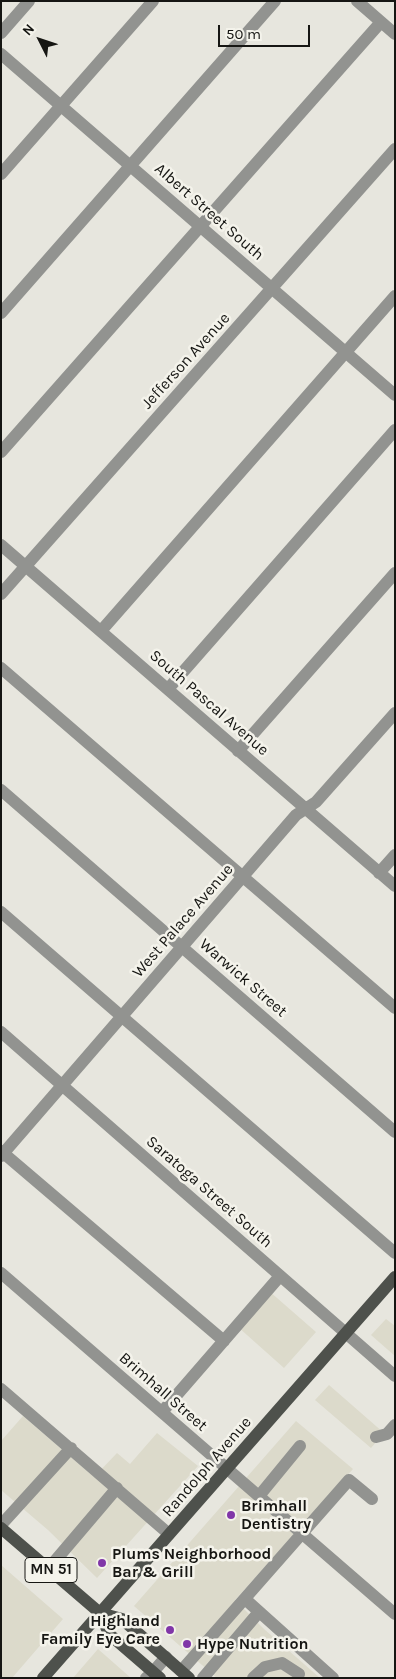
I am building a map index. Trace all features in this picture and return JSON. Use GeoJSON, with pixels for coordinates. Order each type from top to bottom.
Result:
{"type":"FeatureCollection","features":[{"type":"Feature","properties":{"kind":"main road","name":"Randolph Avenue"},"geometry":{"type":"LineString","coordinates":[[42,1678],[395,1277]]}},
{"type":"Feature","properties":{"kind":"main road","name":"MN 51"},"geometry":{"type":"LineString","coordinates":[[1,1527],[100,1613],[109,1634],[153,1676]]}},
{"type":"Feature","properties":{"kind":"main road","name":"MN 51"},"geometry":{"type":"LineString","coordinates":[[100,1613],[122,1619],[185,1674]]}},
{"type":"Feature","properties":{"kind":"street"},"geometry":{"type":"LineString","coordinates":[[1,33],[29,1]]}},
{"type":"Feature","properties":{"kind":"street"},"geometry":{"type":"LineString","coordinates":[[1,174],[153,1]]}},
{"type":"Feature","properties":{"kind":"street"},"geometry":{"type":"LineString","coordinates":[[1,313],[275,1]]}},
{"type":"Feature","properties":{"kind":"street"},"geometry":{"type":"LineString","coordinates":[[357,1],[395,34]]}},
{"type":"Feature","properties":{"kind":"street"},"geometry":{"type":"LineString","coordinates":[[1,452],[381,22]]}},
{"type":"Feature","properties":{"kind":"street","name":"Albert Street South"},"geometry":{"type":"LineString","coordinates":[[1,54],[395,395]]}},
{"type":"Feature","properties":{"kind":"street","name":"Jefferson Avenue"},"geometry":{"type":"LineString","coordinates":[[1,594],[395,149]]}},
{"type":"Feature","properties":{"kind":"street"},"geometry":{"type":"LineString","coordinates":[[101,631],[395,296]]}},
{"type":"Feature","properties":{"kind":"street"},"geometry":{"type":"LineString","coordinates":[[168,689],[395,430]]}},
{"type":"Feature","properties":{"kind":"street","name":"South Pascal Avenue"},"geometry":{"type":"LineString","coordinates":[[1,545],[395,886]]}},
{"type":"Feature","properties":{"kind":"street"},"geometry":{"type":"LineString","coordinates":[[238,751],[395,573]]}},
{"type":"Feature","properties":{"kind":"street"},"geometry":{"type":"LineString","coordinates":[[1,668],[395,1008]]}},
{"type":"Feature","properties":{"kind":"street","name":"West Palace Avenue"},"geometry":{"type":"LineString","coordinates":[[2,1153],[296,815],[316,802],[395,713]]}},
{"type":"Feature","properties":{"kind":"street","name":"Warwick Street"},"geometry":{"type":"LineString","coordinates":[[1,790],[395,1132]]}},
{"type":"Feature","properties":{"kind":"street"},"geometry":{"type":"LineString","coordinates":[[379,873],[395,855]]}},
{"type":"Feature","properties":{"kind":"street"},"geometry":{"type":"LineString","coordinates":[[1,912],[395,1253]]}},
{"type":"Feature","properties":{"kind":"street","name":"Saratoga Street South"},"geometry":{"type":"LineString","coordinates":[[1,1032],[395,1376]]}},
{"type":"Feature","properties":{"kind":"street"},"geometry":{"type":"LineString","coordinates":[[2,1153],[224,1341]]}},
{"type":"Feature","properties":{"kind":"street","name":"Brimhall Street"},"geometry":{"type":"LineString","coordinates":[[1,1273],[395,1614]]}},
{"type":"Feature","properties":{"kind":"street"},"geometry":{"type":"LineString","coordinates":[[162,1412],[280,1276]]}},
{"type":"Feature","properties":{"kind":"street"},"geometry":{"type":"LineString","coordinates":[[1,1389],[169,1534]]}},
{"type":"Feature","properties":{"kind":"street"},"geometry":{"type":"LineString","coordinates":[[376,1437],[387,1434],[395,1425]]}},
{"type":"Feature","properties":{"kind":"street"},"geometry":{"type":"LineString","coordinates":[[259,1496],[300,1446]]}},
{"type":"Feature","properties":{"kind":"street"},"geometry":{"type":"LineString","coordinates":[[1,1527],[70,1448]]}},
{"type":"Feature","properties":{"kind":"street"},"geometry":{"type":"LineString","coordinates":[[185,1674],[244,1599],[350,1480],[372,1499]]}},
{"type":"Feature","properties":{"kind":"street"},"geometry":{"type":"LineString","coordinates":[[49,1568],[117,1488]]}},
{"type":"Feature","properties":{"kind":"street"},"geometry":{"type":"LineString","coordinates":[[244,1599],[333,1678]]}},
{"type":"Feature","properties":{"kind":"street"},"geometry":{"type":"LineString","coordinates":[[203,1678],[259,1612]]}},
{"type":"Feature","properties":{"kind":"street"},"geometry":{"type":"LineString","coordinates":[[153,1676],[166,1657]]}},
{"type":"Feature","properties":{"kind":"street"},"geometry":{"type":"LineString","coordinates":[[253,1678],[266,1667],[282,1663],[299,1674]]}},
{"type":"Feature","properties":{"kind":"shaded area"},"geometry":{"type":"Polygon","coordinates":[[[269,1291],[316,1332],[284,1368],[238,1327],[269,1291]]]}},
{"type":"Feature","properties":{"kind":"shaded area"},"geometry":{"type":"Polygon","coordinates":[[[386,1319],[395,1326],[395,1356],[371,1335],[386,1319]]]}},
{"type":"Feature","properties":{"kind":"shaded area"},"geometry":{"type":"Polygon","coordinates":[[[329,1385],[384,1433],[371,1448],[315,1400],[329,1385]]]}},
{"type":"Feature","properties":{"kind":"shaded area"},"geometry":{"type":"Polygon","coordinates":[[[23,1416],[94,1477],[117,1453],[130,1464],[157,1433],[198,1466],[97,1578],[48,1530],[1,1490],[1,1441],[23,1416]]]}},
{"type":"Feature","properties":{"kind":"shaded area"},"geometry":{"type":"Polygon","coordinates":[[[296,1421],[353,1469],[235,1600],[264,1629],[320,1678],[217,1678],[134,1606],[296,1421]]]}},
{"type":"Feature","properties":{"kind":"shaded area"},"geometry":{"type":"Polygon","coordinates":[[[1,1565],[63,1619],[12,1678],[1,1678],[1,1565]]]}},
{"type":"Feature","properties":{"kind":"shaded area"},"geometry":{"type":"Polygon","coordinates":[[[98,1649],[131,1678],[73,1678],[98,1649]]]}},
{"type":"Feature","properties":{"kind":"place","name":"Brimhall Dentistry"},"geometry":{"type":"Point","coordinates":[231,1515]}},
{"type":"Feature","properties":{"kind":"place","name":"Plums Neighborhood Bar & Grill"},"geometry":{"type":"Point","coordinates":[102,1563]}},
{"type":"Feature","properties":{"kind":"place","name":"Highland Family Eye Care"},"geometry":{"type":"Point","coordinates":[170,1630]}},
{"type":"Feature","properties":{"kind":"place","name":"Hype Nutrition"},"geometry":{"type":"Point","coordinates":[187,1644]}}]}
